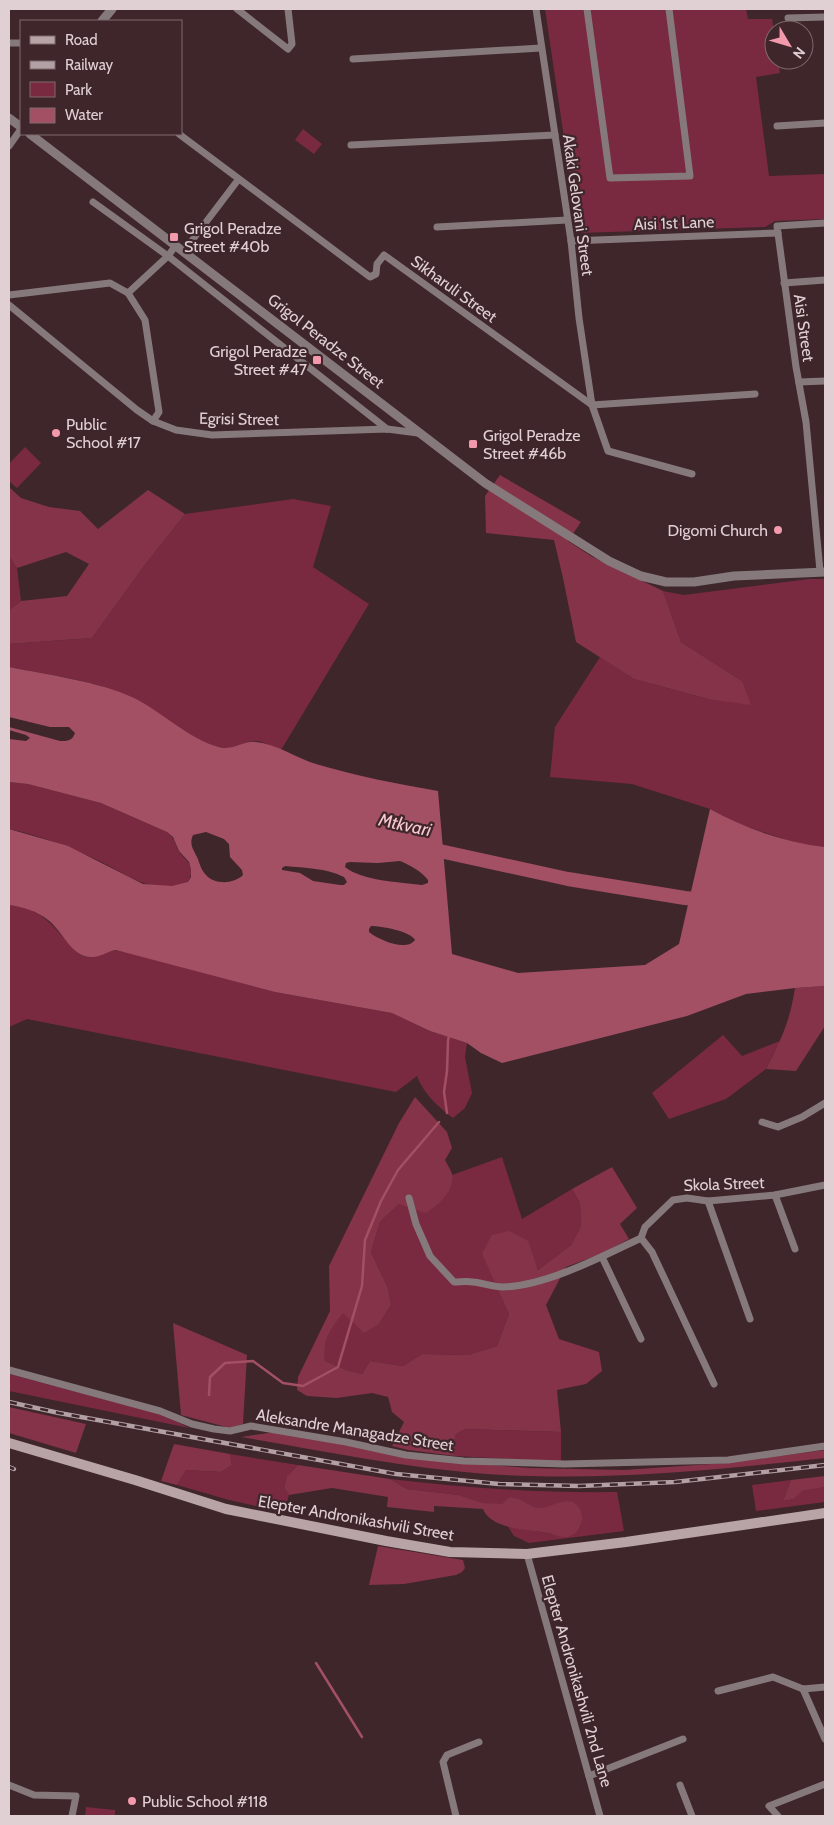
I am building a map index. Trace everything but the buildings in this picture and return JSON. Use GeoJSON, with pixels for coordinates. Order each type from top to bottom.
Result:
{"type":"FeatureCollection","features":[{"type":"Feature","properties":{"kind":"main road","name":"Elepter Andronikashvili Street"},"geometry":{"type":"LineString","coordinates":[[9,1443],[226,1509],[450,1552],[527,1554],[626,1542],[825,1513]]}},
{"type":"Feature","properties":{"kind":"street"},"geometry":{"type":"LineString","coordinates":[[103,20],[112,9]]}},
{"type":"Feature","properties":{"kind":"street"},"geometry":{"type":"LineString","coordinates":[[237,9],[288,49],[292,44],[288,9]]}},
{"type":"Feature","properties":{"kind":"street","name":"Akaki Gelovani Street"},"geometry":{"type":"LineString","coordinates":[[536,9],[571,241],[578,310],[592,406],[608,451],[692,474]]}},
{"type":"Feature","properties":{"kind":"street"},"geometry":{"type":"LineString","coordinates":[[587,9],[610,178],[690,176],[668,9]]}},
{"type":"Feature","properties":{"kind":"street"},"geometry":{"type":"LineString","coordinates":[[788,18],[825,17]]}},
{"type":"Feature","properties":{"kind":"street"},"geometry":{"type":"LineString","coordinates":[[354,59],[541,48]]}},
{"type":"Feature","properties":{"kind":"street"},"geometry":{"type":"LineString","coordinates":[[9,118],[20,127]]}},
{"type":"Feature","properties":{"kind":"street"},"geometry":{"type":"LineString","coordinates":[[777,126],[825,123]]}},
{"type":"Feature","properties":{"kind":"street"},"geometry":{"type":"LineString","coordinates":[[10,143],[20,129]]}},
{"type":"Feature","properties":{"kind":"street","name":"Grigol Peradze Street"},"geometry":{"type":"LineString","coordinates":[[31,135],[498,492],[610,561],[640,576],[666,582],[694,582],[734,576],[823,571]]}},
{"type":"Feature","properties":{"kind":"street","name":"Sikharuli Street"},"geometry":{"type":"LineString","coordinates":[[180,135],[370,277],[376,274],[377,264],[384,255],[592,406]]}},
{"type":"Feature","properties":{"kind":"street"},"geometry":{"type":"LineString","coordinates":[[351,145],[555,135]]}},
{"type":"Feature","properties":{"kind":"street"},"geometry":{"type":"LineString","coordinates":[[184,251],[238,180]]}},
{"type":"Feature","properties":{"kind":"street"},"geometry":{"type":"LineString","coordinates":[[93,202],[168,256],[387,429]]}},
{"type":"Feature","properties":{"kind":"street"},"geometry":{"type":"LineString","coordinates":[[437,227],[568,220]]}},
{"type":"Feature","properties":{"kind":"street"},"geometry":{"type":"LineString","coordinates":[[778,233],[777,226],[825,223]]}},
{"type":"Feature","properties":{"kind":"street","name":"Aisi 1st Lane"},"geometry":{"type":"LineString","coordinates":[[571,241],[778,233]]}},
{"type":"Feature","properties":{"kind":"street","name":"Aisi Street"},"geometry":{"type":"LineString","coordinates":[[778,233],[812,476],[823,571]]}},
{"type":"Feature","properties":{"kind":"street"},"geometry":{"type":"LineString","coordinates":[[128,293],[168,256],[176,245]]}},
{"type":"Feature","properties":{"kind":"street"},"geometry":{"type":"LineString","coordinates":[[784,283],[825,280]]}},
{"type":"Feature","properties":{"kind":"street"},"geometry":{"type":"LineString","coordinates":[[9,295],[110,283],[128,293],[145,320],[159,412],[153,421]]}},
{"type":"Feature","properties":{"kind":"street","name":"Egrisi Street"},"geometry":{"type":"LineString","coordinates":[[9,305],[137,410],[153,421],[176,430],[212,435],[387,429],[421,433]]}},
{"type":"Feature","properties":{"kind":"street"},"geometry":{"type":"LineString","coordinates":[[799,382],[825,381]]}},
{"type":"Feature","properties":{"kind":"street"},"geometry":{"type":"LineString","coordinates":[[592,406],[755,394]]}},
{"type":"Feature","properties":{"kind":"street"},"geometry":{"type":"LineString","coordinates":[[762,1122],[778,1127],[802,1117],[825,1103]]}},
{"type":"Feature","properties":{"kind":"street","name":"Skola Street"},"geometry":{"type":"LineString","coordinates":[[641,1238],[645,1227],[673,1200],[687,1198],[708,1201],[775,1195],[825,1185]]}},
{"type":"Feature","properties":{"kind":"street"},"geometry":{"type":"LineString","coordinates":[[775,1195],[795,1249]]}},
{"type":"Feature","properties":{"kind":"street"},"geometry":{"type":"LineString","coordinates":[[409,1198],[416,1224],[430,1256],[454,1282],[471,1282],[502,1287],[525,1285],[602,1257],[641,1238],[652,1252],[714,1384]]}},
{"type":"Feature","properties":{"kind":"street"},"geometry":{"type":"LineString","coordinates":[[708,1201],[750,1319]]}},
{"type":"Feature","properties":{"kind":"street"},"geometry":{"type":"LineString","coordinates":[[602,1257],[641,1339]]}},
{"type":"Feature","properties":{"kind":"street","name":"Aleksandre Managadze Street"},"geometry":{"type":"LineString","coordinates":[[9,1370],[214,1429],[230,1431],[251,1426],[406,1454],[464,1461],[574,1464],[728,1460],[825,1446]]}},
{"type":"Feature","properties":{"kind":"street","name":"Elepter Andronikashvili 2nd Lane"},"geometry":{"type":"LineString","coordinates":[[527,1554],[600,1816]]}},
{"type":"Feature","properties":{"kind":"street"},"geometry":{"type":"LineString","coordinates":[[718,1691],[773,1677],[803,1689],[825,1688]]}},
{"type":"Feature","properties":{"kind":"street"},"geometry":{"type":"LineString","coordinates":[[803,1689],[825,1739]]}},
{"type":"Feature","properties":{"kind":"street"},"geometry":{"type":"LineString","coordinates":[[589,1776],[684,1739]]}},
{"type":"Feature","properties":{"kind":"street"},"geometry":{"type":"LineString","coordinates":[[456,1816],[443,1762],[446,1755],[479,1742]]}},
{"type":"Feature","properties":{"kind":"street"},"geometry":{"type":"LineString","coordinates":[[778,1816],[769,1806],[825,1784]]}},
{"type":"Feature","properties":{"kind":"street"},"geometry":{"type":"LineString","coordinates":[[9,1785],[34,1795],[76,1796],[72,1816]]}},
{"type":"Feature","properties":{"kind":"street"},"geometry":{"type":"LineString","coordinates":[[680,1785],[692,1816]]}},
{"type":"Feature","properties":{"kind":"green space"},"geometry":{"type":"Polygon","coordinates":[[[545,9],[746,9],[748,19],[772,19],[764,20],[764,70],[780,70],[780,73],[756,77],[769,176],[825,174],[825,219],[775,221],[765,227],[578,233],[545,9]]]}},
{"type":"Feature","properties":{"kind":"green space"},"geometry":{"type":"Polygon","coordinates":[[[303,129],[322,144],[314,154],[295,140],[303,129]]]}},
{"type":"Feature","properties":{"kind":"green space"},"geometry":{"type":"Polygon","coordinates":[[[25,447],[41,463],[17,488],[9,481],[9,464],[25,447]]]}},
{"type":"Feature","properties":{"kind":"green space"},"geometry":{"type":"Polygon","coordinates":[[[293,499],[331,506],[313,567],[369,604],[281,750],[256,741],[233,747],[220,747],[187,732],[120,692],[73,679],[9,667],[9,644],[92,638],[144,566],[185,514],[293,499]]]}},
{"type":"Feature","properties":{"kind":"green space"},"geometry":{"type":"Polygon","coordinates":[[[9,556],[17,568],[21,601],[9,610],[9,556]]]}},
{"type":"Feature","properties":{"kind":"green space"},"geometry":{"type":"Polygon","coordinates":[[[809,579],[825,579],[825,847],[796,843],[735,823],[710,809],[632,784],[550,777],[555,727],[600,657],[634,679],[708,699],[742,681],[681,642],[663,591],[684,595],[809,579]]]}},
{"type":"Feature","properties":{"kind":"green space"},"geometry":{"type":"Polygon","coordinates":[[[9,782],[28,784],[101,803],[167,832],[173,838],[178,850],[191,867],[191,876],[188,882],[162,887],[150,885],[62,845],[31,834],[9,829],[9,782]]]}},
{"type":"Feature","properties":{"kind":"green space"},"geometry":{"type":"Polygon","coordinates":[[[9,905],[29,910],[44,917],[76,951],[87,957],[112,951],[126,952],[275,992],[392,1013],[430,1031],[467,1043],[465,1057],[472,1093],[465,1108],[453,1118],[432,1100],[417,1076],[396,1092],[27,1019],[9,1027],[9,905]]]}},
{"type":"Feature","properties":{"kind":"green space"},"geometry":{"type":"Polygon","coordinates":[[[723,1035],[742,1056],[780,1041],[766,1069],[726,1099],[669,1119],[652,1093],[723,1035]]]}},
{"type":"Feature","properties":{"kind":"green space"},"geometry":{"type":"Polygon","coordinates":[[[502,1157],[522,1219],[572,1189],[580,1203],[581,1226],[571,1245],[538,1270],[533,1257],[482,1253],[509,1314],[497,1346],[468,1355],[422,1354],[403,1366],[370,1361],[362,1374],[346,1370],[325,1361],[326,1340],[342,1312],[379,1324],[391,1305],[388,1288],[371,1252],[380,1222],[399,1204],[450,1188],[452,1175],[502,1157]]]}},
{"type":"Feature","properties":{"kind":"green space"},"geometry":{"type":"Polygon","coordinates":[[[9,1374],[153,1412],[189,1428],[9,1391],[9,1374]]]}},
{"type":"Feature","properties":{"kind":"green space"},"geometry":{"type":"Polygon","coordinates":[[[465,1429],[561,1432],[561,1462],[455,1456],[452,1449],[456,1434],[465,1429]]]}},
{"type":"Feature","properties":{"kind":"green space"},"geometry":{"type":"Polygon","coordinates":[[[230,1454],[298,1465],[287,1476],[284,1488],[289,1495],[284,1512],[229,1500],[177,1485],[186,1470],[221,1472],[232,1465],[230,1454]]]}},
{"type":"Feature","properties":{"kind":"green space"},"geometry":{"type":"Polygon","coordinates":[[[390,1479],[504,1489],[560,1492],[617,1492],[624,1531],[529,1543],[514,1536],[507,1525],[559,1535],[570,1535],[579,1529],[582,1516],[568,1502],[541,1509],[535,1508],[521,1500],[497,1505],[483,1503],[459,1495],[407,1489],[390,1479]]]}},
{"type":"Feature","properties":{"kind":"green space"},"geometry":{"type":"Polygon","coordinates":[[[791,1480],[783,1501],[794,1499],[801,1491],[825,1487],[825,1502],[756,1511],[752,1485],[791,1480]]]}},
{"type":"Feature","properties":{"kind":"green space"},"geometry":{"type":"Polygon","coordinates":[[[86,1807],[115,1810],[115,1816],[85,1816],[86,1807]]]}},
{"type":"Feature","properties":{"kind":"shaded area"},"geometry":{"type":"Polygon","coordinates":[[[500,475],[581,522],[568,541],[591,556],[663,591],[681,642],[742,681],[751,705],[708,699],[634,679],[576,642],[554,540],[486,533],[485,496],[500,475]]]}},
{"type":"Feature","properties":{"kind":"shaded area"},"geometry":{"type":"Polygon","coordinates":[[[9,487],[21,498],[49,507],[80,511],[98,529],[148,490],[185,514],[144,566],[92,638],[9,644],[9,610],[21,601],[67,596],[89,564],[66,552],[17,568],[9,556],[9,487]]]}},
{"type":"Feature","properties":{"kind":"shaded area"},"geometry":{"type":"Polygon","coordinates":[[[825,986],[825,1026],[796,1071],[766,1069],[784,1030],[795,988],[825,986]]]}},
{"type":"Feature","properties":{"kind":"shaded area"},"geometry":{"type":"Polygon","coordinates":[[[415,1097],[447,1132],[452,1148],[445,1160],[452,1174],[451,1186],[445,1197],[426,1213],[399,1204],[380,1222],[371,1252],[388,1288],[391,1305],[379,1324],[364,1333],[343,1313],[334,1324],[326,1340],[325,1361],[346,1370],[362,1374],[370,1361],[403,1366],[422,1354],[468,1355],[497,1346],[509,1314],[482,1254],[492,1235],[509,1231],[528,1241],[538,1270],[571,1245],[581,1226],[580,1203],[572,1189],[612,1167],[637,1208],[620,1224],[629,1239],[603,1253],[566,1267],[546,1305],[559,1339],[599,1352],[602,1371],[586,1384],[557,1390],[561,1432],[465,1429],[456,1434],[452,1449],[455,1456],[408,1450],[392,1446],[404,1422],[392,1412],[388,1397],[372,1393],[337,1398],[307,1396],[297,1390],[298,1377],[330,1311],[329,1266],[399,1123],[415,1097]]]}},
{"type":"Feature","properties":{"kind":"shaded area"},"geometry":{"type":"Polygon","coordinates":[[[173,1323],[247,1355],[243,1424],[230,1428],[181,1415],[173,1323]]]}},
{"type":"Feature","properties":{"kind":"shaded area"},"geometry":{"type":"Polygon","coordinates":[[[9,1407],[86,1424],[76,1453],[9,1433],[9,1407]]]}},
{"type":"Feature","properties":{"kind":"shaded area"},"geometry":{"type":"Polygon","coordinates":[[[275,1432],[419,1459],[530,1468],[624,1470],[725,1463],[825,1450],[825,1458],[641,1475],[530,1476],[421,1467],[241,1437],[275,1432]]]}},
{"type":"Feature","properties":{"kind":"shaded area"},"geometry":{"type":"Polygon","coordinates":[[[174,1444],[230,1454],[232,1465],[221,1472],[186,1470],[177,1485],[161,1481],[174,1444]]]}},
{"type":"Feature","properties":{"kind":"shaded area"},"geometry":{"type":"Polygon","coordinates":[[[298,1465],[390,1479],[407,1489],[459,1495],[483,1503],[502,1504],[510,1497],[520,1499],[533,1507],[539,1508],[568,1501],[577,1505],[582,1515],[582,1521],[573,1535],[565,1537],[502,1525],[487,1516],[483,1509],[434,1506],[434,1512],[387,1507],[388,1497],[332,1488],[289,1495],[284,1488],[287,1476],[298,1465]]]}},
{"type":"Feature","properties":{"kind":"shaded area"},"geometry":{"type":"Polygon","coordinates":[[[825,1476],[825,1487],[802,1491],[794,1499],[783,1501],[791,1480],[825,1476]]]}},
{"type":"Feature","properties":{"kind":"shaded area"},"geometry":{"type":"Polygon","coordinates":[[[378,1546],[463,1560],[465,1568],[456,1575],[404,1584],[369,1585],[378,1546]]]}},
{"type":"Feature","properties":{"kind":"water"},"geometry":{"type":"Polygon","coordinates":[[[9,667],[73,679],[120,692],[144,704],[186,732],[219,747],[229,748],[247,742],[264,743],[331,768],[438,791],[452,954],[518,973],[645,965],[679,944],[710,809],[737,823],[766,834],[795,842],[825,847],[825,986],[746,994],[687,1016],[502,1063],[481,1053],[467,1043],[430,1031],[392,1013],[275,992],[116,950],[97,956],[84,956],[72,948],[53,924],[44,917],[30,910],[9,905],[9,829],[68,846],[143,884],[172,886],[188,882],[191,877],[189,862],[179,851],[173,837],[167,832],[101,803],[28,784],[9,782],[9,739],[26,741],[30,738],[9,730],[9,727],[60,741],[73,738],[75,733],[69,727],[50,727],[9,717],[9,667]],[[206,832],[193,835],[191,844],[206,875],[219,882],[230,882],[243,875],[242,870],[230,857],[229,844],[224,839],[206,832]],[[400,861],[378,863],[350,862],[346,863],[345,867],[352,872],[371,878],[422,885],[428,883],[428,880],[419,871],[400,861]],[[285,866],[282,870],[300,873],[313,881],[340,885],[344,885],[347,882],[344,877],[323,870],[285,866]],[[371,926],[369,932],[373,935],[392,944],[405,945],[415,940],[407,934],[395,930],[371,926]]]}},
{"type":"Feature","properties":{"kind":"waterway","name":"Mtkvari"},"geometry":{"type":"LineString","coordinates":[[426,848],[568,879],[707,900]]}},
{"type":"Feature","properties":{"kind":"waterway"},"geometry":{"type":"LineString","coordinates":[[447,1113],[444,1092],[449,1035]]}},
{"type":"Feature","properties":{"kind":"waterway"},"geometry":{"type":"LineString","coordinates":[[209,1395],[210,1377],[225,1363],[253,1361],[283,1383],[303,1386],[338,1367],[362,1286],[365,1240],[381,1201],[398,1170],[439,1122]]}},
{"type":"Feature","properties":{"kind":"waterway"},"geometry":{"type":"LineString","coordinates":[[316,1663],[362,1737]]}},
{"type":"Feature","properties":{"kind":"railway"},"geometry":{"type":"LineString","coordinates":[[9,1402],[59,1413],[396,1474],[499,1484],[579,1486],[675,1482],[825,1465]]}},
{"type":"Feature","properties":{"kind":"railway"},"geometry":{"type":"LineString","coordinates":[[9,1467],[14,1469]]}},
{"type":"Feature","properties":{"kind":"place","name":"Grigol Peradze Street #40b"},"geometry":{"type":"Point","coordinates":[174,237]}},
{"type":"Feature","properties":{"kind":"place","name":"Grigol Peradze Street #47"},"geometry":{"type":"Point","coordinates":[317,360]}},
{"type":"Feature","properties":{"kind":"place","name":"Public School #17"},"geometry":{"type":"Point","coordinates":[56,433]}},
{"type":"Feature","properties":{"kind":"place","name":"Grigol Peradze Street #46b"},"geometry":{"type":"Point","coordinates":[473,444]}},
{"type":"Feature","properties":{"kind":"place","name":"Digomi Church"},"geometry":{"type":"Point","coordinates":[778,530]}},
{"type":"Feature","properties":{"kind":"place","name":"Public School #118"},"geometry":{"type":"Point","coordinates":[132,1801]}}]}
